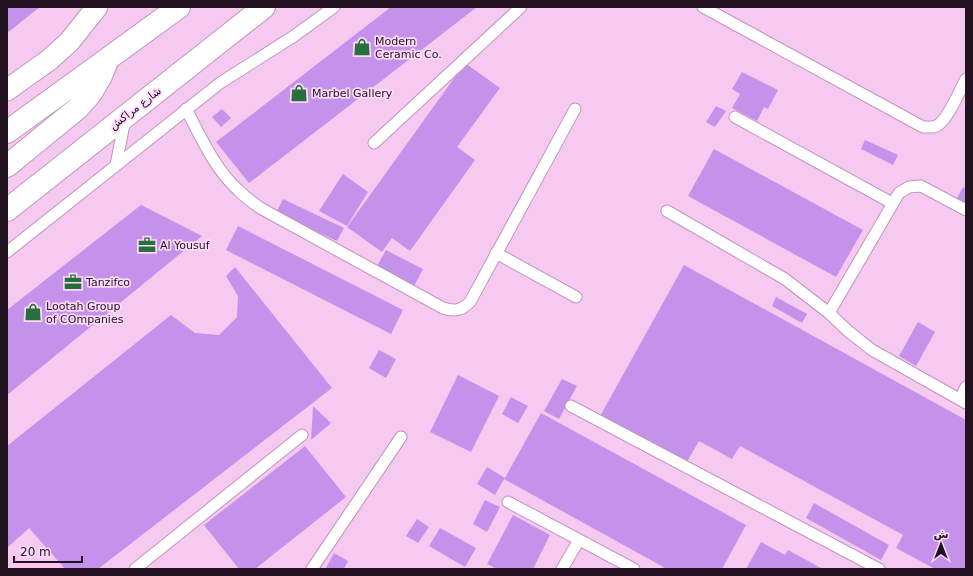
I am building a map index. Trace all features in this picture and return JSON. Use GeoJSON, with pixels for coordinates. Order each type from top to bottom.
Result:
{"type":"FeatureCollection","features":[{"type":"Feature","properties":{"kind":"main road"},"geometry":{"type":"LineString","coordinates":[[7,132],[179,7]]}},
{"type":"Feature","properties":{"kind":"main road","name":"شارع مراكش"},"geometry":{"type":"LineString","coordinates":[[7,210],[264,7]]}},
{"type":"Feature","properties":{"kind":"main road"},"geometry":{"type":"LineString","coordinates":[[7,166],[78,108],[91,93],[101,76],[108,58]]}},
{"type":"Feature","properties":{"kind":"street"},"geometry":{"type":"LineString","coordinates":[[7,90],[49,60],[69,42],[97,7]]}},
{"type":"Feature","properties":{"kind":"lane"},"geometry":{"type":"LineString","coordinates":[[7,252],[220,82],[294,36],[334,7]]}},
{"type":"Feature","properties":{"kind":"lane"},"geometry":{"type":"LineString","coordinates":[[374,143],[521,7]]}},
{"type":"Feature","properties":{"kind":"lane"},"geometry":{"type":"LineString","coordinates":[[703,7],[923,127],[931,128],[939,125],[946,118],[966,79]]}},
{"type":"Feature","properties":{"kind":"lane"},"geometry":{"type":"LineString","coordinates":[[186,109],[217,165],[237,190],[249,200],[262,209],[451,311],[465,307],[470,302],[575,109]]}},
{"type":"Feature","properties":{"kind":"lane"},"geometry":{"type":"LineString","coordinates":[[116,165],[126,115]]}},
{"type":"Feature","properties":{"kind":"lane"},"geometry":{"type":"LineString","coordinates":[[735,117],[892,203]]}},
{"type":"Feature","properties":{"kind":"lane"},"geometry":{"type":"LineString","coordinates":[[830,313],[899,193],[909,187],[921,186],[966,210]]}},
{"type":"Feature","properties":{"kind":"lane"},"geometry":{"type":"LineString","coordinates":[[667,211],[785,279],[830,313],[848,331],[872,350],[963,401],[966,387]]}},
{"type":"Feature","properties":{"kind":"lane"},"geometry":{"type":"LineString","coordinates":[[496,253],[576,297]]}},
{"type":"Feature","properties":{"kind":"lane"},"geometry":{"type":"LineString","coordinates":[[571,406],[879,569]]}},
{"type":"Feature","properties":{"kind":"lane"},"geometry":{"type":"LineString","coordinates":[[135,569],[302,435]]}},
{"type":"Feature","properties":{"kind":"lane"},"geometry":{"type":"LineString","coordinates":[[312,569],[401,437]]}},
{"type":"Feature","properties":{"kind":"lane"},"geometry":{"type":"LineString","coordinates":[[508,502],[634,569]]}},
{"type":"Feature","properties":{"kind":"lane"},"geometry":{"type":"LineString","coordinates":[[562,569],[579,540]]}},
{"type":"Feature","properties":{"kind":"building"},"geometry":{"type":"Polygon","coordinates":[[[7,7],[40,7],[7,33],[7,7]]]}},
{"type":"Feature","properties":{"kind":"building"},"geometry":{"type":"Polygon","coordinates":[[[391,7],[477,7],[249,183],[216,142],[391,7]]]}},
{"type":"Feature","properties":{"kind":"building"},"geometry":{"type":"Polygon","coordinates":[[[465,63],[500,88],[457,147],[475,160],[410,251],[392,238],[382,252],[347,227],[465,63]]]}},
{"type":"Feature","properties":{"kind":"building"},"geometry":{"type":"Polygon","coordinates":[[[742,72],[778,90],[768,109],[764,107],[757,121],[732,108],[740,94],[732,89],[742,72]]]}},
{"type":"Feature","properties":{"kind":"building"},"geometry":{"type":"Polygon","coordinates":[[[716,106],[726,111],[715,127],[706,122],[716,106]]]}},
{"type":"Feature","properties":{"kind":"building"},"geometry":{"type":"Polygon","coordinates":[[[222,109],[231,118],[221,127],[212,117],[222,109]]]}},
{"type":"Feature","properties":{"kind":"building"},"geometry":{"type":"Polygon","coordinates":[[[865,140],[898,155],[893,165],[861,149],[865,140]]]}},
{"type":"Feature","properties":{"kind":"building"},"geometry":{"type":"Polygon","coordinates":[[[714,149],[863,230],[836,277],[688,196],[714,149]]]}},
{"type":"Feature","properties":{"kind":"building"},"geometry":{"type":"Polygon","coordinates":[[[343,174],[368,192],[347,226],[319,211],[343,174]]]}},
{"type":"Feature","properties":{"kind":"building"},"geometry":{"type":"Polygon","coordinates":[[[963,187],[966,189],[966,204],[957,198],[963,187]]]}},
{"type":"Feature","properties":{"kind":"building"},"geometry":{"type":"Polygon","coordinates":[[[283,199],[344,228],[337,241],[276,213],[283,199]]]}},
{"type":"Feature","properties":{"kind":"building"},"geometry":{"type":"Polygon","coordinates":[[[141,205],[202,236],[7,395],[7,310],[141,205]]]}},
{"type":"Feature","properties":{"kind":"building"},"geometry":{"type":"Polygon","coordinates":[[[238,226],[403,310],[391,334],[226,250],[238,226]]]}},
{"type":"Feature","properties":{"kind":"building"},"geometry":{"type":"Polygon","coordinates":[[[386,250],[423,269],[413,288],[376,268],[386,250]]]}},
{"type":"Feature","properties":{"kind":"building"},"geometry":{"type":"Polygon","coordinates":[[[684,265],[966,420],[966,569],[935,569],[896,548],[903,535],[740,446],[732,459],[699,441],[685,465],[599,418],[684,265]]]}},
{"type":"Feature","properties":{"kind":"building"},"geometry":{"type":"Polygon","coordinates":[[[235,267],[332,388],[98,569],[65,569],[29,528],[7,548],[7,446],[171,315],[195,333],[219,335],[237,317],[238,296],[226,276],[235,267]]]}},
{"type":"Feature","properties":{"kind":"building"},"geometry":{"type":"Polygon","coordinates":[[[776,297],[807,314],[802,323],[772,306],[776,297]]]}},
{"type":"Feature","properties":{"kind":"building"},"geometry":{"type":"Polygon","coordinates":[[[918,322],[935,332],[916,366],[899,356],[918,322]]]}},
{"type":"Feature","properties":{"kind":"building"},"geometry":{"type":"Polygon","coordinates":[[[379,350],[396,359],[386,378],[369,368],[379,350]]]}},
{"type":"Feature","properties":{"kind":"building"},"geometry":{"type":"Polygon","coordinates":[[[458,375],[499,396],[471,452],[430,432],[458,375]]]}},
{"type":"Feature","properties":{"kind":"building"},"geometry":{"type":"Polygon","coordinates":[[[562,379],[577,386],[559,419],[544,411],[562,379]]]}},
{"type":"Feature","properties":{"kind":"building"},"geometry":{"type":"Polygon","coordinates":[[[511,397],[528,406],[518,423],[502,414],[511,397]]]}},
{"type":"Feature","properties":{"kind":"building"},"geometry":{"type":"Polygon","coordinates":[[[313,406],[331,423],[311,440],[313,406]]]}},
{"type":"Feature","properties":{"kind":"building"},"geometry":{"type":"Polygon","coordinates":[[[541,413],[746,525],[722,569],[667,569],[504,479],[495,495],[477,484],[487,467],[505,478],[541,413]]]}},
{"type":"Feature","properties":{"kind":"building"},"geometry":{"type":"Polygon","coordinates":[[[305,446],[346,497],[255,569],[239,569],[204,525],[305,446]]]}},
{"type":"Feature","properties":{"kind":"building"},"geometry":{"type":"Polygon","coordinates":[[[485,500],[500,507],[487,532],[473,524],[485,500]]]}},
{"type":"Feature","properties":{"kind":"building"},"geometry":{"type":"Polygon","coordinates":[[[814,503],[889,545],[881,560],[806,518],[814,503]]]}},
{"type":"Feature","properties":{"kind":"building"},"geometry":{"type":"Polygon","coordinates":[[[513,515],[550,535],[533,569],[497,569],[487,564],[513,515]]]}},
{"type":"Feature","properties":{"kind":"building"},"geometry":{"type":"Polygon","coordinates":[[[417,519],[429,527],[418,543],[406,536],[417,519]]]}},
{"type":"Feature","properties":{"kind":"building"},"geometry":{"type":"Polygon","coordinates":[[[440,528],[476,548],[465,567],[429,546],[440,528]]]}},
{"type":"Feature","properties":{"kind":"building"},"geometry":{"type":"Polygon","coordinates":[[[761,542],[785,555],[788,550],[823,569],[746,569],[761,542]]]}},
{"type":"Feature","properties":{"kind":"building"},"geometry":{"type":"Polygon","coordinates":[[[334,553],[348,561],[344,569],[326,568],[334,553]]]}},
{"type":"Feature","properties":{"kind":"place","name":"Modern Ceramic Co."},"geometry":{"type":"Point","coordinates":[362,47]}},
{"type":"Feature","properties":{"kind":"place","name":"Marbel Gallery"},"geometry":{"type":"Point","coordinates":[299,93]}},
{"type":"Feature","properties":{"kind":"place","name":"Al Yousuf"},"geometry":{"type":"Point","coordinates":[147,245]}},
{"type":"Feature","properties":{"kind":"place","name":"Tanzifco"},"geometry":{"type":"Point","coordinates":[73,282]}},
{"type":"Feature","properties":{"kind":"place","name":"Lootah Group of COmpanies"},"geometry":{"type":"Point","coordinates":[33,312]}}]}
